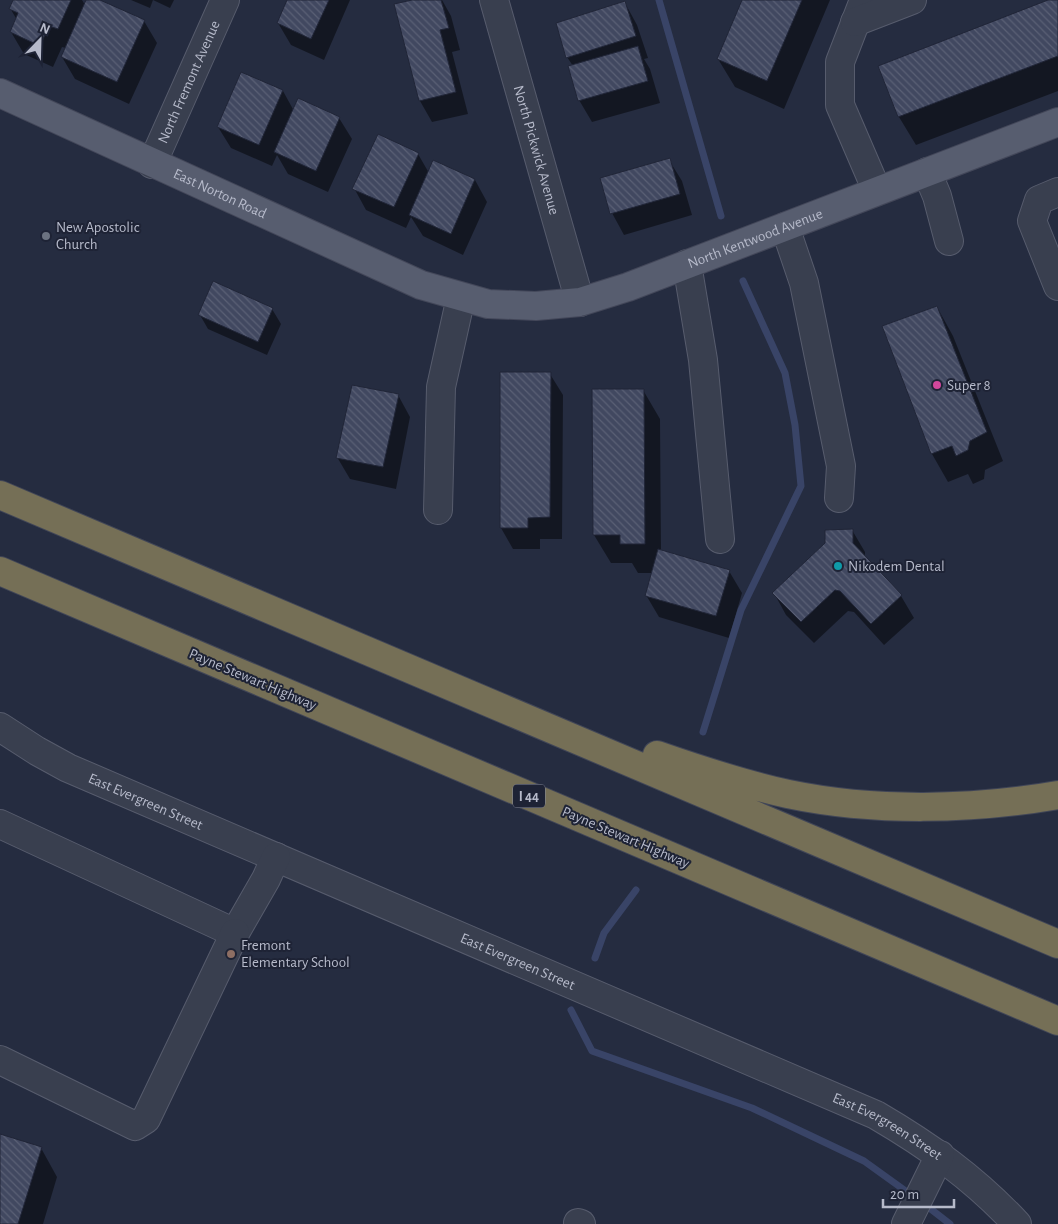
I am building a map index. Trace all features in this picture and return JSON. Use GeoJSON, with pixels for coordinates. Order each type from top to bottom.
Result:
{"type":"FeatureCollection","features":[{"type":"Feature","properties":{"kind":"highway"},"geometry":{"type":"LineString","coordinates":[[0,495],[1058,944]]}},
{"type":"Feature","properties":{"kind":"highway","name":"Payne Stewart Highway"},"geometry":{"type":"LineString","coordinates":[[0,571],[1058,1021]]}},
{"type":"Feature","properties":{"kind":"highway"},"geometry":{"type":"LineString","coordinates":[[410,668],[716,776],[790,794],[840,802],[926,806],[1012,801],[1058,795]]}},
{"type":"Feature","properties":{"kind":"highway"},"geometry":{"type":"LineString","coordinates":[[795,909],[1058,1041]]}},
{"type":"Feature","properties":{"kind":"main road","name":"East Norton Road"},"geometry":{"type":"LineString","coordinates":[[0,93],[152,164],[421,285],[452,294]]}},
{"type":"Feature","properties":{"kind":"main road","name":"North Kentwood Avenue"},"geometry":{"type":"LineString","coordinates":[[452,294],[488,304],[536,306],[580,302],[628,287],[1058,122]]}},
{"type":"Feature","properties":{"kind":"street","name":"North Fremont Avenue"},"geometry":{"type":"LineString","coordinates":[[152,164],[225,0]]}},
{"type":"Feature","properties":{"kind":"street","name":"North Pickwick Avenue"},"geometry":{"type":"LineString","coordinates":[[494,0],[580,302]]}},
{"type":"Feature","properties":{"kind":"street"},"geometry":{"type":"LineString","coordinates":[[877,191],[840,105],[840,62],[860,11],[912,0]]}},
{"type":"Feature","properties":{"kind":"street"},"geometry":{"type":"LineString","coordinates":[[927,172],[950,241]]}},
{"type":"Feature","properties":{"kind":"street"},"geometry":{"type":"LineString","coordinates":[[1058,192],[1039,200],[1032,222],[1058,286]]}},
{"type":"Feature","properties":{"kind":"street"},"geometry":{"type":"LineString","coordinates":[[785,227],[804,283],[832,418],[841,466],[839,498]]}},
{"type":"Feature","properties":{"kind":"street"},"geometry":{"type":"LineString","coordinates":[[687,264],[703,360],[720,539]]}},
{"type":"Feature","properties":{"kind":"street"},"geometry":{"type":"LineString","coordinates":[[438,510],[441,388],[452,294]]}},
{"type":"Feature","properties":{"kind":"street","name":"East Evergreen Street"},"geometry":{"type":"LineString","coordinates":[[0,727],[68,768],[876,1115],[940,1155],[982,1189],[1017,1224]]}},
{"type":"Feature","properties":{"kind":"street"},"geometry":{"type":"LineString","coordinates":[[0,824],[235,933]]}},
{"type":"Feature","properties":{"kind":"street"},"geometry":{"type":"LineString","coordinates":[[0,1060],[135,1126],[146,1119],[235,933],[266,879],[276,857]]}},
{"type":"Feature","properties":{"kind":"street"},"geometry":{"type":"LineString","coordinates":[[913,1207],[940,1155]]}},
{"type":"Feature","properties":{"kind":"building"},"geometry":{"type":"Polygon","coordinates":[[[13,0],[71,0],[58,29],[49,26],[40,46],[10,32],[18,13],[9,9],[13,0]]]}},
{"type":"Feature","properties":{"kind":"building"},"geometry":{"type":"Polygon","coordinates":[[[86,0],[100,0],[145,20],[117,82],[61,57],[86,0]]]}},
{"type":"Feature","properties":{"kind":"building"},"geometry":{"type":"Polygon","coordinates":[[[287,0],[329,0],[311,39],[277,23],[287,0]]]}},
{"type":"Feature","properties":{"kind":"building"},"geometry":{"type":"Polygon","coordinates":[[[412,0],[441,0],[449,28],[440,30],[456,92],[419,101],[394,4],[412,0]]]}},
{"type":"Feature","properties":{"kind":"building"},"geometry":{"type":"Polygon","coordinates":[[[742,0],[802,0],[767,81],[717,59],[742,0]]]}},
{"type":"Feature","properties":{"kind":"building"},"geometry":{"type":"Polygon","coordinates":[[[1048,0],[1058,0],[1058,56],[898,117],[878,66],[1048,0]]]}},
{"type":"Feature","properties":{"kind":"building"},"geometry":{"type":"Polygon","coordinates":[[[625,1],[636,36],[566,58],[556,23],[625,1]]]}},
{"type":"Feature","properties":{"kind":"building"},"geometry":{"type":"Polygon","coordinates":[[[638,46],[648,81],[578,101],[568,66],[638,46]]]}},
{"type":"Feature","properties":{"kind":"building"},"geometry":{"type":"Polygon","coordinates":[[[241,72],[283,90],[259,145],[217,127],[241,72]]]}},
{"type":"Feature","properties":{"kind":"building"},"geometry":{"type":"Polygon","coordinates":[[[298,98],[340,117],[316,171],[274,152],[298,98]]]}},
{"type":"Feature","properties":{"kind":"building"},"geometry":{"type":"Polygon","coordinates":[[[378,134],[419,153],[394,207],[352,189],[378,134]]]}},
{"type":"Feature","properties":{"kind":"building"},"geometry":{"type":"Polygon","coordinates":[[[670,158],[680,194],[610,214],[600,178],[670,158]]]}},
{"type":"Feature","properties":{"kind":"building"},"geometry":{"type":"Polygon","coordinates":[[[433,160],[475,179],[451,234],[409,215],[433,160]]]}},
{"type":"Feature","properties":{"kind":"building"},"geometry":{"type":"Polygon","coordinates":[[[213,281],[273,308],[258,342],[198,315],[213,281]]]}},
{"type":"Feature","properties":{"kind":"building","name":"Super 8"},"geometry":{"type":"Polygon","coordinates":[[[937,306],[987,432],[970,441],[968,450],[956,456],[952,446],[931,454],[882,326],[937,306]]]}},
{"type":"Feature","properties":{"kind":"building"},"geometry":{"type":"Polygon","coordinates":[[[500,372],[551,372],[550,517],[528,518],[528,528],[500,528],[500,372]]]}},
{"type":"Feature","properties":{"kind":"building"},"geometry":{"type":"Polygon","coordinates":[[[352,385],[399,394],[383,467],[336,458],[352,385]]]}},
{"type":"Feature","properties":{"kind":"building"},"geometry":{"type":"Polygon","coordinates":[[[592,389],[644,389],[645,544],[620,544],[620,535],[593,535],[592,389]]]}},
{"type":"Feature","properties":{"kind":"building","name":"Nikodem Dental"},"geometry":{"type":"Polygon","coordinates":[[[853,529],[853,543],[902,595],[871,624],[840,591],[835,590],[801,622],[772,593],[825,543],[825,530],[853,529]]]}},
{"type":"Feature","properties":{"kind":"building"},"geometry":{"type":"Polygon","coordinates":[[[658,549],[730,570],[716,616],[645,596],[658,549]]]}},
{"type":"Feature","properties":{"kind":"building"},"geometry":{"type":"Polygon","coordinates":[[[0,1134],[42,1147],[18,1224],[0,1224],[0,1134]]]}},
{"type":"Feature","properties":{"kind":"waterway"},"geometry":{"type":"LineString","coordinates":[[659,0],[721,216]]}},
{"type":"Feature","properties":{"kind":"waterway"},"geometry":{"type":"LineString","coordinates":[[703,732],[741,610],[801,486],[795,425],[785,373],[743,281]]}},
{"type":"Feature","properties":{"kind":"waterway"},"geometry":{"type":"LineString","coordinates":[[595,958],[604,933],[636,890]]}},
{"type":"Feature","properties":{"kind":"waterway"},"geometry":{"type":"LineString","coordinates":[[571,1010],[592,1051],[752,1108],[864,1161],[914,1197]]}},
{"type":"Feature","properties":{"kind":"waterway"},"geometry":{"type":"LineString","coordinates":[[923,1203],[950,1224]]}},
{"type":"Feature","properties":{"kind":"place","name":"New Apostolic Church"},"geometry":{"type":"Point","coordinates":[46,236]}},
{"type":"Feature","properties":{"kind":"place","name":"Super 8"},"geometry":{"type":"Point","coordinates":[937,385]}},
{"type":"Feature","properties":{"kind":"place","name":"Nikodem Dental"},"geometry":{"type":"Point","coordinates":[838,566]}},
{"type":"Feature","properties":{"kind":"place","name":"Fremont Elementary School"},"geometry":{"type":"Point","coordinates":[231,954]}}]}
